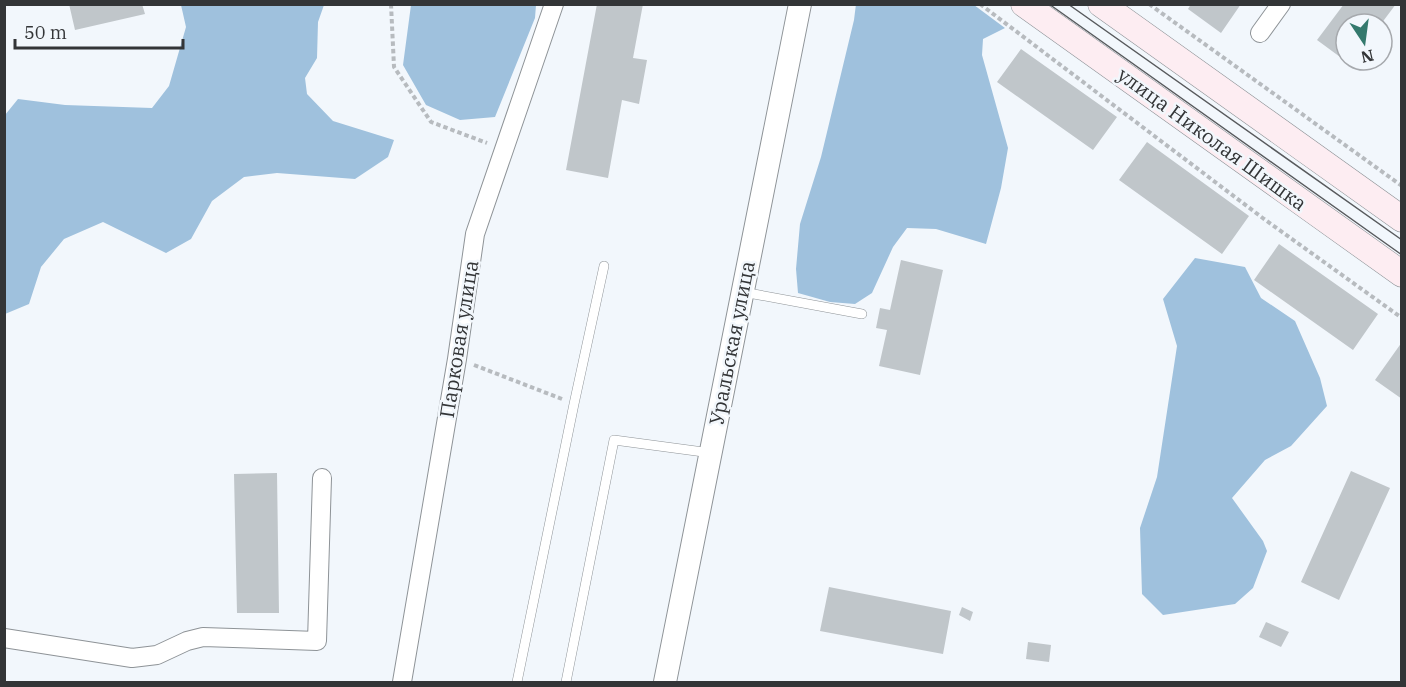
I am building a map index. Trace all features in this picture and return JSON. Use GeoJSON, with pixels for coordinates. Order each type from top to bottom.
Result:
{"type":"FeatureCollection","features":[{"type":"Feature","properties":{"kind":"main road","name":"улица Николая Шишка"},"geometry":{"type":"LineString","coordinates":[[1024,4],[1401,274]]}},
{"type":"Feature","properties":{"kind":"main road"},"geometry":{"type":"LineString","coordinates":[[1101,4],[1401,219]]}},
{"type":"Feature","properties":{"kind":"street","name":"Парковая улица"},"geometry":{"type":"LineString","coordinates":[[402,682],[457,359],[475,234],[554,4]]}},
{"type":"Feature","properties":{"kind":"street","name":"Уральская улица"},"geometry":{"type":"LineString","coordinates":[[666,682],[800,4]]}},
{"type":"Feature","properties":{"kind":"street"},"geometry":{"type":"LineString","coordinates":[[1260,33],[1281,4]]}},
{"type":"Feature","properties":{"kind":"street"},"geometry":{"type":"LineString","coordinates":[[4,638],[132,658],[157,655],[187,641],[203,637],[317,641],[322,478]]}},
{"type":"Feature","properties":{"kind":"lane"},"geometry":{"type":"LineString","coordinates":[[517,682],[604,266]]}},
{"type":"Feature","properties":{"kind":"lane"},"geometry":{"type":"LineString","coordinates":[[742,292],[862,315]]}},
{"type":"Feature","properties":{"kind":"lane"},"geometry":{"type":"LineString","coordinates":[[566,682],[614,440],[711,453]]}},
{"type":"Feature","properties":{"kind":"path"},"geometry":{"type":"LineString","coordinates":[[391,4],[394,67],[430,122],[504,149]]}},
{"type":"Feature","properties":{"kind":"path"},"geometry":{"type":"LineString","coordinates":[[981,4],[1264,219],[1401,318]]}},
{"type":"Feature","properties":{"kind":"path"},"geometry":{"type":"LineString","coordinates":[[1149,4],[1401,186]]}},
{"type":"Feature","properties":{"kind":"path"},"geometry":{"type":"LineString","coordinates":[[457,359],[574,404]]}},
{"type":"Feature","properties":{"kind":"shaded area"},"geometry":{"type":"Polygon","coordinates":[[[856,4],[974,5],[1005,28],[983,39],[982,55],[1008,148],[1001,188],[986,244],[936,229],[907,228],[893,247],[872,293],[855,304],[830,302],[798,293],[796,269],[800,224],[821,157],[856,4]]]}},
{"type":"Feature","properties":{"kind":"shaded area"},"geometry":{"type":"Polygon","coordinates":[[[181,5],[324,5],[318,22],[317,58],[305,78],[307,94],[333,121],[394,140],[388,157],[355,179],[277,173],[244,177],[212,201],[191,239],[166,253],[103,222],[64,239],[41,267],[29,304],[5,314],[5,115],[18,99],[65,105],[152,108],[169,86],[186,27],[181,5]]]}},
{"type":"Feature","properties":{"kind":"shaded area"},"geometry":{"type":"Polygon","coordinates":[[[411,5],[536,5],[535,18],[495,117],[460,120],[426,105],[403,65],[411,5]]]}},
{"type":"Feature","properties":{"kind":"shaded area"},"geometry":{"type":"Polygon","coordinates":[[[1195,258],[1245,267],[1261,298],[1295,321],[1320,378],[1327,406],[1291,446],[1265,460],[1232,498],[1263,541],[1267,551],[1253,588],[1235,604],[1163,615],[1142,594],[1140,528],[1157,477],[1177,346],[1163,299],[1195,258]]]}},
{"type":"Feature","properties":{"kind":"building"},"geometry":{"type":"Polygon","coordinates":[[[69,4],[142,4],[145,14],[75,30],[69,4]]]}},
{"type":"Feature","properties":{"kind":"building"},"geometry":{"type":"Polygon","coordinates":[[[597,4],[643,4],[633,58],[647,60],[639,104],[622,100],[608,178],[566,170],[597,4]]]}},
{"type":"Feature","properties":{"kind":"building"},"geometry":{"type":"Polygon","coordinates":[[[1191,4],[1241,4],[1221,33],[1188,9],[1191,4]]]}},
{"type":"Feature","properties":{"kind":"building"},"geometry":{"type":"Polygon","coordinates":[[[1344,4],[1396,4],[1390,12],[1338,12],[1344,4]]]}},
{"type":"Feature","properties":{"kind":"building"},"geometry":{"type":"Polygon","coordinates":[[[1334,17],[1334,52],[1317,40],[1334,17]]]}},
{"type":"Feature","properties":{"kind":"building"},"geometry":{"type":"Polygon","coordinates":[[[1021,49],[1117,117],[1093,150],[997,82],[1021,49]]]}},
{"type":"Feature","properties":{"kind":"building"},"geometry":{"type":"Polygon","coordinates":[[[1147,142],[1249,216],[1222,254],[1119,180],[1147,142]]]}},
{"type":"Feature","properties":{"kind":"building"},"geometry":{"type":"Polygon","coordinates":[[[1279,244],[1378,314],[1353,350],[1254,280],[1279,244]]]}},
{"type":"Feature","properties":{"kind":"building"},"geometry":{"type":"Polygon","coordinates":[[[901,260],[943,270],[920,375],[879,366],[887,330],[876,328],[880,308],[890,310],[901,260]]]}},
{"type":"Feature","properties":{"kind":"building"},"geometry":{"type":"Polygon","coordinates":[[[1402,342],[1402,399],[1375,380],[1402,342]]]}},
{"type":"Feature","properties":{"kind":"building"},"geometry":{"type":"Polygon","coordinates":[[[1351,471],[1390,488],[1339,600],[1301,582],[1351,471]]]}},
{"type":"Feature","properties":{"kind":"building"},"geometry":{"type":"Polygon","coordinates":[[[277,473],[279,613],[237,613],[234,474],[277,473]]]}},
{"type":"Feature","properties":{"kind":"building"},"geometry":{"type":"Polygon","coordinates":[[[829,587],[951,611],[943,654],[820,631],[829,587]]]}},
{"type":"Feature","properties":{"kind":"building"},"geometry":{"type":"Polygon","coordinates":[[[962,607],[973,612],[970,621],[959,615],[962,607]]]}},
{"type":"Feature","properties":{"kind":"building"},"geometry":{"type":"Polygon","coordinates":[[[1266,622],[1289,632],[1281,647],[1259,637],[1266,622]]]}},
{"type":"Feature","properties":{"kind":"building"},"geometry":{"type":"Polygon","coordinates":[[[1028,642],[1051,645],[1049,662],[1026,659],[1028,642]]]}},
{"type":"Feature","properties":{"kind":"tram line"},"geometry":{"type":"LineString","coordinates":[[1049,4],[1402,255]]}},
{"type":"Feature","properties":{"kind":"tram line"},"geometry":{"type":"LineString","coordinates":[[1068,4],[1402,240]]}}]}
